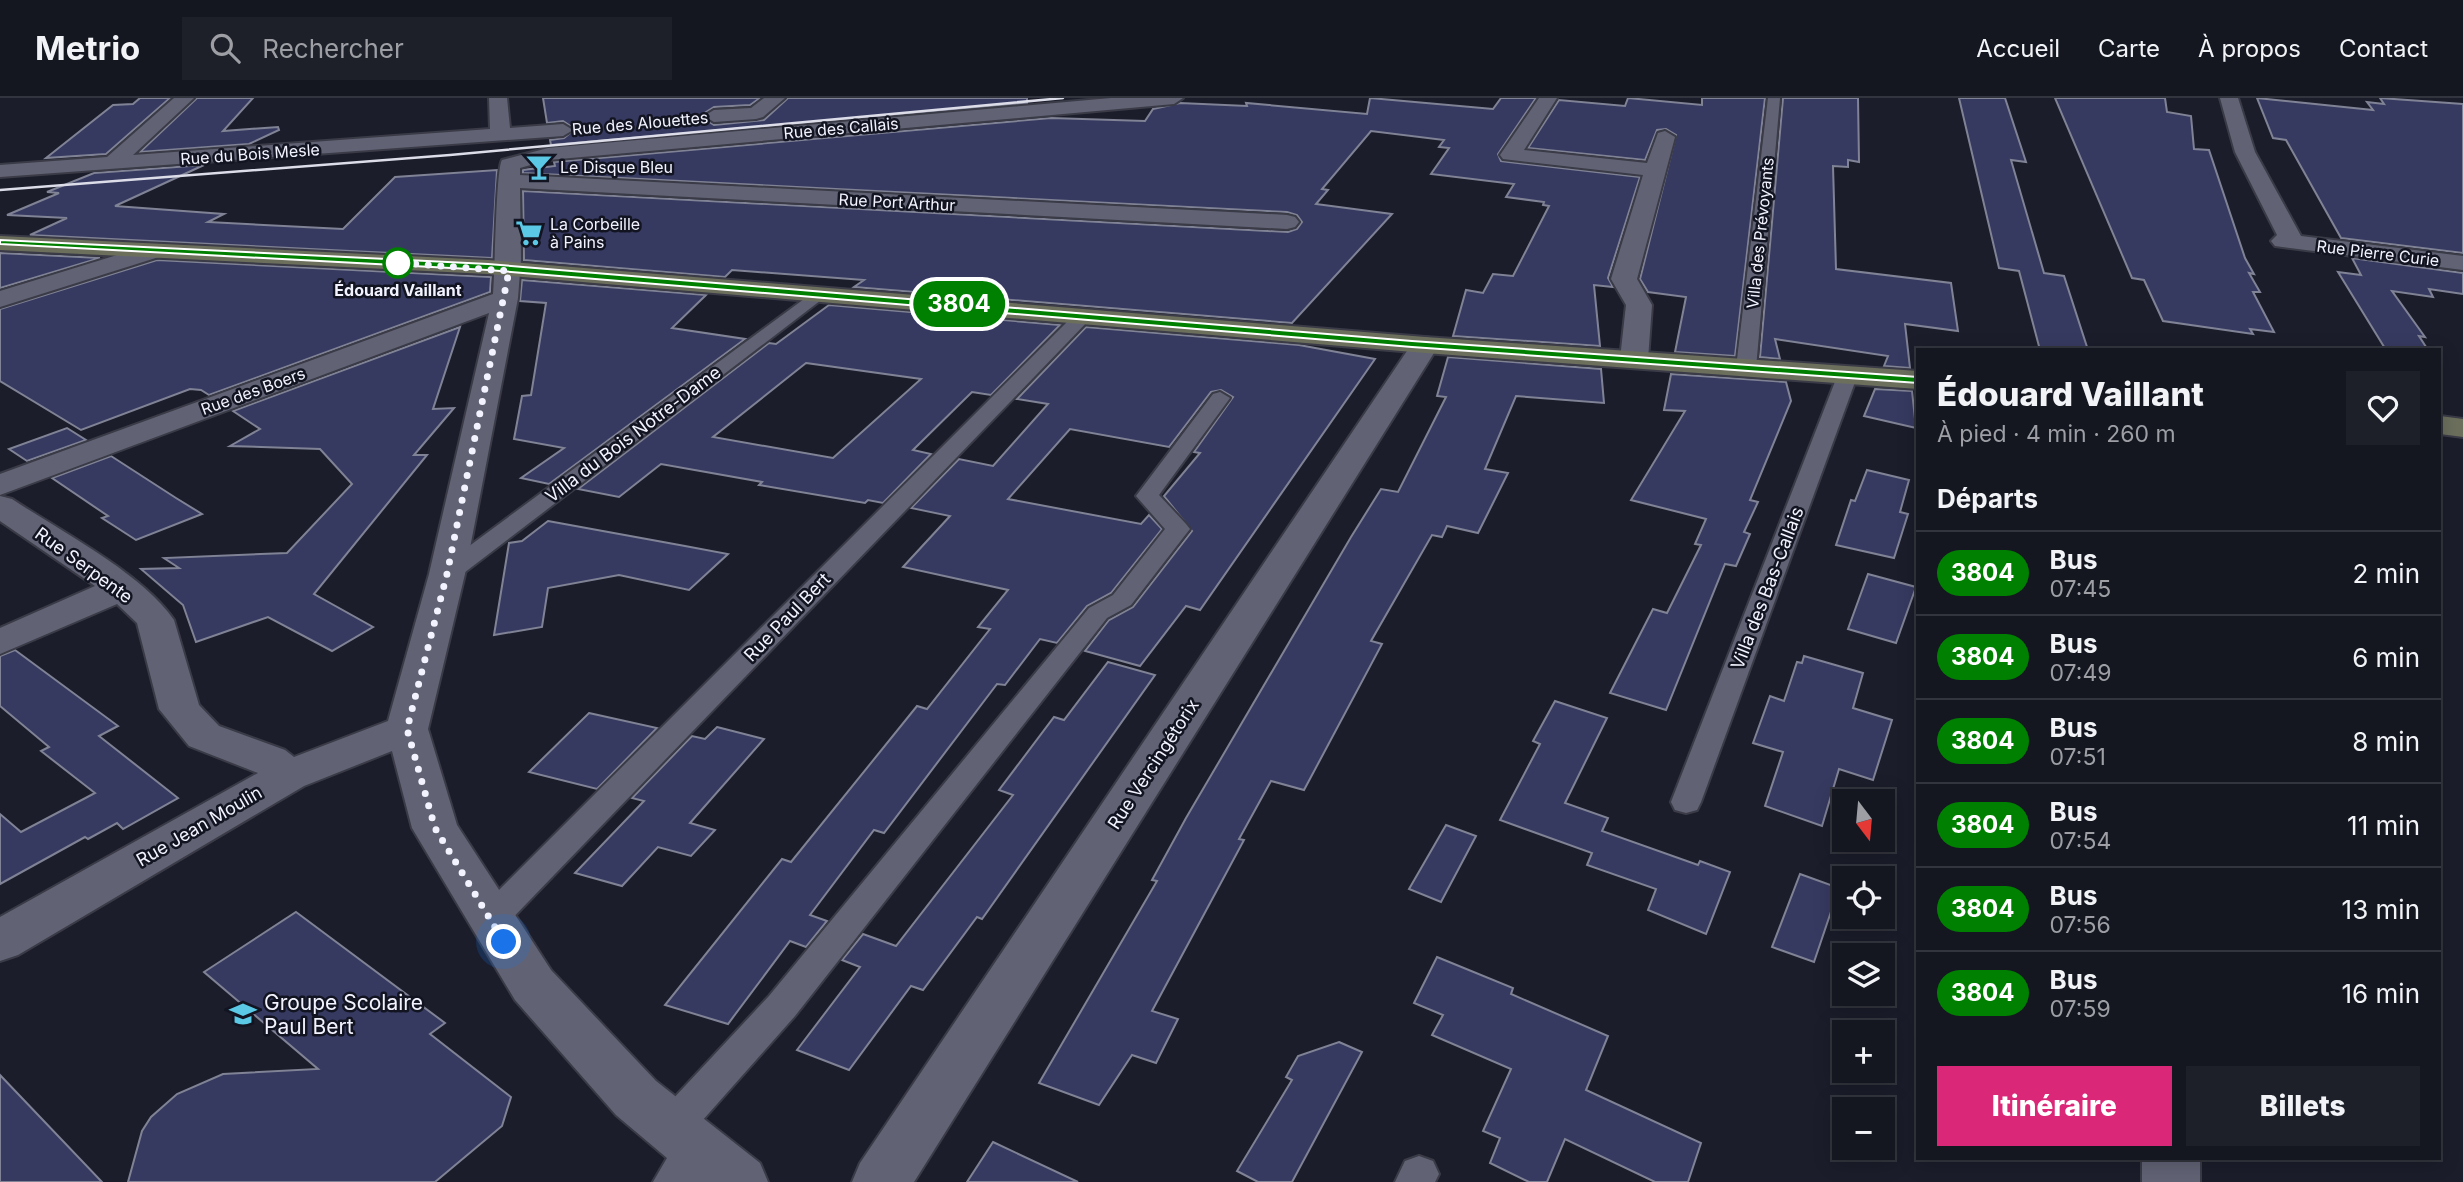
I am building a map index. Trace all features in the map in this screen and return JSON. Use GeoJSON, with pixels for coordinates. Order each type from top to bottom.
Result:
{"type":"FeatureCollection","features":[{"type":"Feature","properties":{"kind":"street"},"geometry":{"type":"LineString","coordinates":[[111,164],[185,98]]}},
{"type":"Feature","properties":{"kind":"street"},"geometry":{"type":"LineString","coordinates":[[498,98],[500,134]]}},
{"type":"Feature","properties":{"kind":"street","name":"Rue des Alouettes"},"geometry":{"type":"LineString","coordinates":[[696,118],[756,113],[776,98]]}},
{"type":"Feature","properties":{"kind":"street","name":"Rue des Callais"},"geometry":{"type":"LineString","coordinates":[[508,173],[548,154],[1174,98]]}},
{"type":"Feature","properties":{"kind":"street"},"geometry":{"type":"LineString","coordinates":[[1548,98],[1510,155],[1655,170]]}},
{"type":"Feature","properties":{"kind":"street","name":"Rue Pierre Curie"},"geometry":{"type":"LineString","coordinates":[[2229,98],[2245,152],[2288,242],[2463,263]]}},
{"type":"Feature","properties":{"kind":"street","name":"Rue des Alouettes"},"geometry":{"type":"LineString","coordinates":[[500,134],[577,128]]}},
{"type":"Feature","properties":{"kind":"street","name":"Rue du Bois Mesle"},"geometry":{"type":"LineString","coordinates":[[0,171],[500,134]]}},
{"type":"Feature","properties":{"kind":"street"},"geometry":{"type":"LineString","coordinates":[[1634,359],[1639,305],[1623,279],[1665,137]]}},
{"type":"Feature","properties":{"kind":"street"},"geometry":{"type":"LineString","coordinates":[[508,173],[507,284],[447,574],[407,729],[435,828],[533,985],[636,1098],[700,1162]]}},
{"type":"Feature","properties":{"kind":"street","name":"Rue Port Arthur"},"geometry":{"type":"LineString","coordinates":[[508,173],[1287,222]]}},
{"type":"Feature","properties":{"kind":"street"},"geometry":{"type":"LineString","coordinates":[[0,243],[488,267],[507,284],[819,293],[1425,345],[1916,380]]}},
{"type":"Feature","properties":{"kind":"street"},"geometry":{"type":"LineString","coordinates":[[0,299],[153,251]]}},
{"type":"Feature","properties":{"kind":"street","name":"Rue des Boers"},"geometry":{"type":"LineString","coordinates":[[0,485],[507,284]]}},
{"type":"Feature","properties":{"kind":"street","name":"Rue Vercingétorix"},"geometry":{"type":"LineString","coordinates":[[881,1182],[1425,345]]}},
{"type":"Feature","properties":{"kind":"street"},"geometry":{"type":"LineString","coordinates":[[2441,425],[2463,428]]}},
{"type":"Feature","properties":{"kind":"street","name":"Rue Serpente"},"geometry":{"type":"LineString","coordinates":[[0,506],[122,588],[155,620],[180,709],[204,736],[270,760],[289,775]]}},
{"type":"Feature","properties":{"kind":"street"},"geometry":{"type":"LineString","coordinates":[[0,642],[122,588]]}},
{"type":"Feature","properties":{"kind":"street","name":"Rue Jean Moulin"},"geometry":{"type":"LineString","coordinates":[[0,941],[289,775],[407,729]]}},
{"type":"Feature","properties":{"kind":"street"},"geometry":{"type":"LineString","coordinates":[[2171,1160],[2171,1182]]}},
{"type":"Feature","properties":{"kind":"lane","name":"Villa des Prévoyants"},"geometry":{"type":"LineString","coordinates":[[1746,368],[1774,98]]}},
{"type":"Feature","properties":{"kind":"lane","name":"Villa du Bois Notre-Dame"},"geometry":{"type":"LineString","coordinates":[[447,574],[819,293]]}},
{"type":"Feature","properties":{"kind":"lane","name":"Rue Paul Bert"},"geometry":{"type":"LineString","coordinates":[[490,920],[1084,314]]}},
{"type":"Feature","properties":{"kind":"lane","name":"Villa des Bas-Callais"},"geometry":{"type":"LineString","coordinates":[[1686,802],[1849,374]]}},
{"type":"Feature","properties":{"kind":"lane"},"geometry":{"type":"LineString","coordinates":[[700,1162],[782,1006],[1098,613],[1122,600],[1178,529],[1147,496],[1220,398]]}},
{"type":"Feature","properties":{"kind":"building"},"geometry":{"type":"Polygon","coordinates":[[[140,98],[170,98],[106,154],[46,158],[113,105],[133,104],[140,98]]]}},
{"type":"Feature","properties":{"kind":"building"},"geometry":{"type":"Polygon","coordinates":[[[197,98],[253,98],[223,131],[278,127],[279,130],[249,144],[140,152],[197,98]]]}},
{"type":"Feature","properties":{"kind":"building"},"geometry":{"type":"Polygon","coordinates":[[[543,98],[760,98],[750,105],[714,107],[703,114],[703,118],[714,125],[764,120],[788,98],[1027,98],[1027,103],[551,145],[550,140],[564,138],[575,129],[563,121],[547,123],[543,98]]]}},
{"type":"Feature","properties":{"kind":"building"},"geometry":{"type":"Polygon","coordinates":[[[1370,98],[1493,109],[1501,98],[1536,98],[1498,154],[1501,161],[1640,177],[1608,278],[1613,287],[1594,285],[1600,346],[1453,336],[1466,290],[1483,293],[1493,274],[1513,276],[1549,206],[1543,205],[1544,202],[1506,197],[1514,184],[1431,174],[1449,148],[1439,147],[1444,140],[1371,131],[1322,189],[1328,190],[1316,204],[1392,214],[1292,323],[854,287],[864,280],[732,270],[725,277],[524,260],[523,191],[1288,232],[1297,229],[1302,222],[1297,215],[1287,212],[523,173],[523,170],[555,166],[554,162],[1051,118],[1145,121],[1153,109],[1180,103],[1247,106],[1246,103],[1367,114],[1370,98]]]}},
{"type":"Feature","properties":{"kind":"building"},"geometry":{"type":"Polygon","coordinates":[[[1628,98],[1702,105],[1702,98],[1765,98],[1735,356],[1675,352],[1686,297],[1648,292],[1640,279],[1676,135],[1666,129],[1657,130],[1645,160],[1528,148],[1559,100],[1625,106],[1628,98]]]}},
{"type":"Feature","properties":{"kind":"building"},"geometry":{"type":"Polygon","coordinates":[[[1783,98],[1858,98],[1859,162],[1848,160],[1848,167],[1833,166],[1836,269],[1951,283],[1958,331],[1905,324],[1910,368],[1884,366],[1888,356],[1775,339],[1780,359],[1760,357],[1783,98]]]}},
{"type":"Feature","properties":{"kind":"building"},"geometry":{"type":"Polygon","coordinates":[[[1959,98],[2005,98],[2026,162],[2011,160],[2044,273],[2064,276],[2087,348],[2039,348],[2019,271],[1999,268],[1959,98]]]}},
{"type":"Feature","properties":{"kind":"building"},"geometry":{"type":"Polygon","coordinates":[[[2055,98],[2165,98],[2167,112],[2191,116],[2194,149],[2209,150],[2245,258],[2254,274],[2249,273],[2260,292],[2253,292],[2274,332],[2250,329],[2253,334],[2163,321],[2144,280],[2132,278],[2055,98]]]}},
{"type":"Feature","properties":{"kind":"building"},"geometry":{"type":"Polygon","coordinates":[[[2257,98],[2373,110],[2367,102],[2384,104],[2380,98],[2463,104],[2463,253],[2341,238],[2286,140],[2273,138],[2257,98]]]}},
{"type":"Feature","properties":{"kind":"building"},"geometry":{"type":"Polygon","coordinates":[[[204,165],[115,206],[224,214],[208,222],[343,229],[395,177],[497,170],[492,258],[30,235],[67,218],[7,215],[59,193],[47,192],[94,173],[204,165]]]}},
{"type":"Feature","properties":{"kind":"building"},"geometry":{"type":"Polygon","coordinates":[[[0,253],[100,258],[0,288],[0,253]]]}},
{"type":"Feature","properties":{"kind":"building"},"geometry":{"type":"Polygon","coordinates":[[[2352,258],[2463,273],[2463,294],[2429,289],[2433,297],[2392,291],[2425,337],[2419,336],[2427,348],[2385,348],[2338,272],[2361,275],[2352,258]]]}},
{"type":"Feature","properties":{"kind":"building"},"geometry":{"type":"Polygon","coordinates":[[[157,260],[491,277],[490,292],[209,395],[201,390],[190,389],[81,430],[0,381],[0,309],[157,260]]]}},
{"type":"Feature","properties":{"kind":"building"},"geometry":{"type":"Polygon","coordinates":[[[522,280],[706,295],[672,328],[745,339],[549,484],[521,478],[564,448],[514,439],[522,396],[531,395],[546,303],[520,301],[522,280]]]}},
{"type":"Feature","properties":{"kind":"building"},"geometry":{"type":"Polygon","coordinates":[[[829,305],[1060,325],[991,395],[972,392],[913,450],[931,454],[883,503],[868,500],[865,503],[759,485],[762,482],[661,464],[619,497],[578,489],[769,343],[776,344],[829,305]],[[806,363],[713,437],[833,458],[921,379],[806,363]]]}},
{"type":"Feature","properties":{"kind":"building"},"geometry":{"type":"Polygon","coordinates":[[[460,327],[433,409],[454,408],[414,455],[427,455],[314,594],[373,627],[332,651],[268,617],[196,642],[183,605],[141,569],[179,568],[164,558],[287,553],[352,484],[320,449],[230,446],[260,429],[233,411],[460,327]]]}},
{"type":"Feature","properties":{"kind":"building"},"geometry":{"type":"Polygon","coordinates":[[[1086,327],[1299,345],[1375,359],[1200,610],[1186,606],[1140,666],[1085,651],[1109,620],[1133,607],[1192,531],[1164,496],[1200,453],[1194,452],[1233,397],[1221,390],[1211,392],[1169,447],[1070,429],[1008,499],[1141,524],[1149,515],[1162,529],[1111,593],[1087,606],[1057,643],[1040,639],[1005,685],[997,684],[884,833],[874,830],[810,915],[827,921],[806,947],[790,941],[728,1024],[665,1005],[782,859],[791,862],[917,706],[927,709],[990,629],[978,627],[1008,590],[903,567],[950,516],[911,508],[959,459],[993,466],[1048,404],[1017,399],[1086,327]]]}},
{"type":"Feature","properties":{"kind":"building"},"geometry":{"type":"Polygon","coordinates":[[[1448,357],[1601,369],[1604,403],[1516,396],[1485,469],[1508,473],[1478,533],[1447,526],[1442,537],[1432,535],[1371,641],[1382,644],[1304,790],[1271,781],[1239,839],[1244,840],[1152,1011],[1178,1019],[1156,1063],[1132,1055],[1099,1105],[1039,1083],[1157,881],[1152,880],[1186,818],[1351,537],[1381,489],[1398,492],[1446,397],[1437,396],[1448,357]]]}},
{"type":"Feature","properties":{"kind":"building"},"geometry":{"type":"Polygon","coordinates":[[[1671,374],[1786,382],[1791,401],[1750,500],[1758,502],[1744,532],[1750,534],[1736,566],[1725,564],[1666,710],[1610,693],[1653,609],[1667,613],[1701,545],[1695,544],[1706,519],[1631,500],[1685,411],[1664,410],[1671,374]]]}},
{"type":"Feature","properties":{"kind":"building"},"geometry":{"type":"Polygon","coordinates":[[[1875,389],[1912,391],[1916,428],[1864,416],[1875,389]]]}},
{"type":"Feature","properties":{"kind":"building"},"geometry":{"type":"Polygon","coordinates":[[[67,428],[86,440],[27,461],[9,449],[67,428]]]}},
{"type":"Feature","properties":{"kind":"building"},"geometry":{"type":"Polygon","coordinates":[[[111,456],[202,514],[136,540],[102,518],[108,516],[52,478],[111,456]]]}},
{"type":"Feature","properties":{"kind":"building"},"geometry":{"type":"Polygon","coordinates":[[[1867,470],[1909,480],[1900,512],[1908,514],[1894,558],[1836,545],[1851,500],[1855,501],[1867,470]]]}},
{"type":"Feature","properties":{"kind":"building"},"geometry":{"type":"Polygon","coordinates":[[[548,521],[728,554],[689,590],[619,575],[548,588],[542,627],[494,635],[509,543],[522,541],[548,521]]]}},
{"type":"Feature","properties":{"kind":"building"},"geometry":{"type":"Polygon","coordinates":[[[1868,574],[1916,587],[1896,643],[1848,629],[1868,574]]]}},
{"type":"Feature","properties":{"kind":"building"},"geometry":{"type":"Polygon","coordinates":[[[15,650],[118,726],[99,736],[178,798],[123,829],[117,823],[88,839],[85,837],[0,884],[0,814],[21,832],[95,793],[41,751],[49,747],[0,706],[0,656],[15,650]]]}},
{"type":"Feature","properties":{"kind":"building"},"geometry":{"type":"Polygon","coordinates":[[[1804,656],[1863,673],[1853,708],[1892,720],[1873,780],[1839,769],[1822,826],[1765,806],[1783,752],[1753,743],[1770,696],[1784,701],[1797,662],[1802,663],[1804,656]]]}},
{"type":"Feature","properties":{"kind":"building"},"geometry":{"type":"Polygon","coordinates":[[[1108,662],[1155,675],[982,919],[977,917],[923,990],[911,986],[849,1070],[797,1050],[860,967],[842,960],[863,934],[896,946],[1013,795],[999,790],[1054,717],[1064,720],[1108,662]]]}},
{"type":"Feature","properties":{"kind":"building"},"geometry":{"type":"Polygon","coordinates":[[[1555,701],[1607,718],[1565,803],[1608,818],[1602,831],[1698,865],[1700,861],[1730,872],[1706,934],[1648,910],[1656,889],[1587,865],[1592,853],[1500,820],[1540,744],[1533,741],[1555,701]]]}},
{"type":"Feature","properties":{"kind":"building"},"geometry":{"type":"Polygon","coordinates":[[[589,713],[657,728],[597,789],[529,772],[589,713]]]}},
{"type":"Feature","properties":{"kind":"building"},"geometry":{"type":"Polygon","coordinates":[[[717,727],[764,739],[690,823],[715,830],[691,856],[658,847],[622,886],[575,873],[644,801],[632,798],[692,736],[705,739],[717,727]]]}},
{"type":"Feature","properties":{"kind":"building"},"geometry":{"type":"Polygon","coordinates":[[[1446,825],[1476,836],[1441,902],[1409,889],[1446,825]]]}},
{"type":"Feature","properties":{"kind":"building"},"geometry":{"type":"Polygon","coordinates":[[[1800,874],[1832,885],[1832,909],[1814,962],[1772,947],[1800,874]]]}},
{"type":"Feature","properties":{"kind":"building"},"geometry":{"type":"Polygon","coordinates":[[[296,912],[445,1023],[430,1034],[511,1097],[502,1126],[435,1182],[128,1182],[142,1131],[151,1117],[177,1094],[223,1074],[318,1069],[204,972],[296,912]]]}},
{"type":"Feature","properties":{"kind":"building"},"geometry":{"type":"Polygon","coordinates":[[[1437,957],[1513,988],[1511,994],[1608,1036],[1586,1090],[1701,1143],[1688,1182],[1655,1182],[1565,1139],[1547,1182],[1529,1182],[1490,1163],[1500,1138],[1483,1131],[1511,1069],[1432,1035],[1443,1015],[1414,1003],[1437,957]]]}},
{"type":"Feature","properties":{"kind":"building"},"geometry":{"type":"Polygon","coordinates":[[[1339,1042],[1362,1052],[1292,1182],[1258,1182],[1237,1171],[1292,1080],[1286,1077],[1298,1056],[1339,1042]]]}},
{"type":"Feature","properties":{"kind":"building"},"geometry":{"type":"Polygon","coordinates":[[[0,1075],[102,1182],[0,1182],[0,1075]]]}},
{"type":"Feature","properties":{"kind":"building"},"geometry":{"type":"Polygon","coordinates":[[[993,1142],[1078,1182],[967,1182],[993,1142]]]}},
{"type":"Feature","properties":{"kind":"railway"},"geometry":{"type":"LineString","coordinates":[[0,190],[450,155],[1063,98]]}},
{"type":"Feature","properties":{"kind":"bus line","name":"3804"},"geometry":{"type":"LineString","coordinates":[[0,243],[488,267],[642,282],[1084,314],[1412,344],[1916,380]]}},
{"type":"Feature","properties":{"kind":"place","name":"Le Disque Bleu"},"geometry":{"type":"Point","coordinates":[539,167]}},
{"type":"Feature","properties":{"kind":"place","name":"La Corbeille à Pains"},"geometry":{"type":"Point","coordinates":[529,233]}},
{"type":"Feature","properties":{"kind":"place","name":"Édouard Vaillant"},"geometry":{"type":"Point","coordinates":[398,263]}},
{"type":"Feature","properties":{"kind":"place","name":"Groupe Scolaire Paul Bert"},"geometry":{"type":"Point","coordinates":[243,1014]}},
{"type":"Feature","properties":{"kind":"route"},"geometry":{"type":"LineString","coordinates":[[398,263],[388,262],[488,267],[509,271],[447,574],[407,729],[435,828],[504,942]]}}]}
